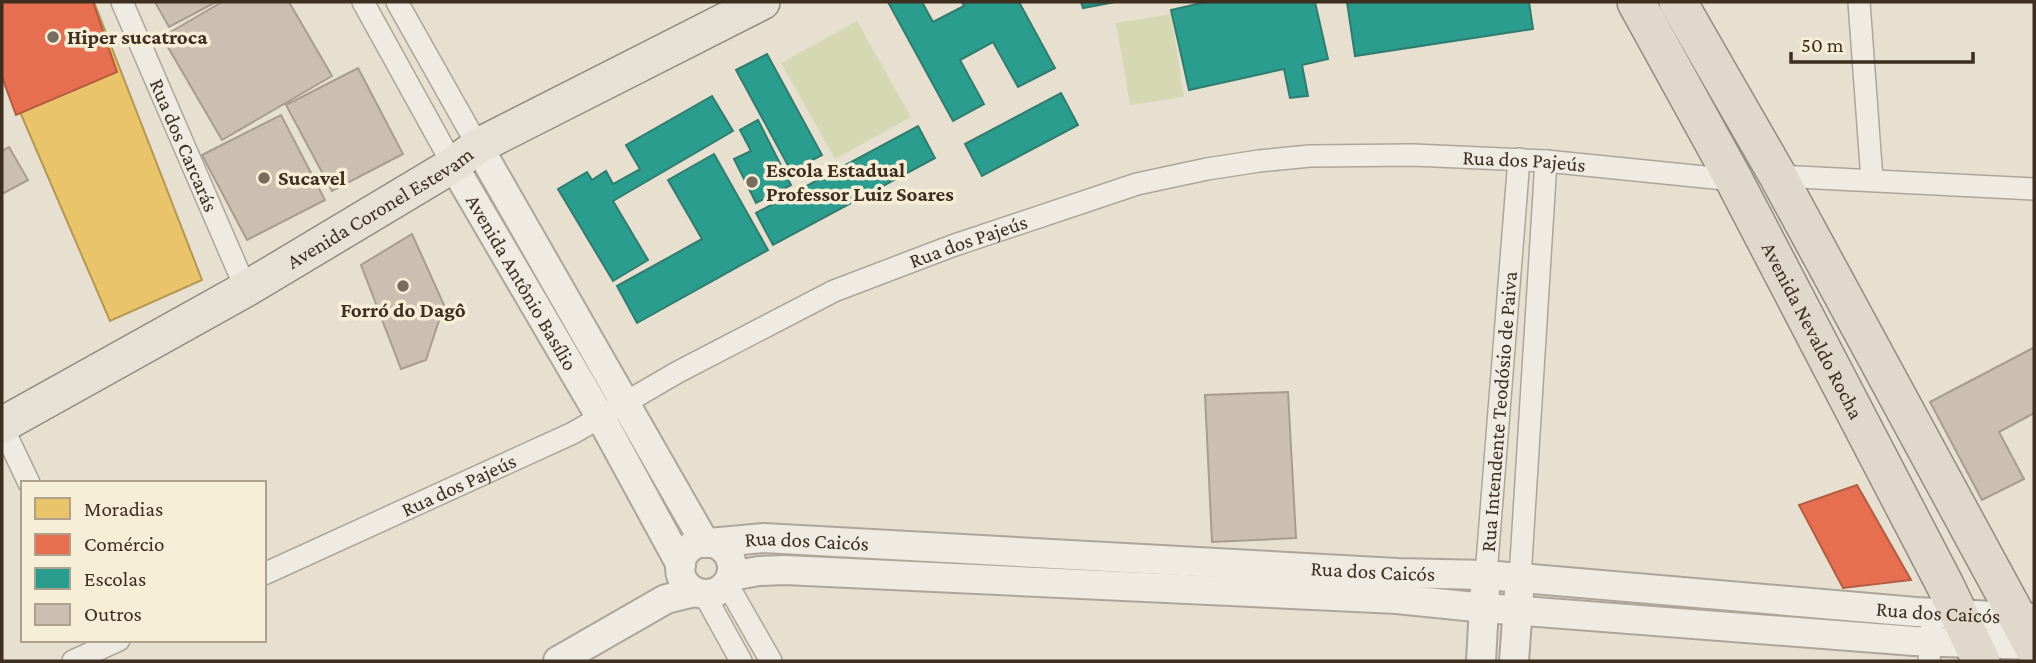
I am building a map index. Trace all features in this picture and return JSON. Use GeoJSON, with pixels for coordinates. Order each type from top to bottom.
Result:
{"type":"FeatureCollection","features":[{"type":"Feature","properties":{"kind":"highway","name":"Avenida Nevaldo Rocha"},"geometry":{"type":"LineString","coordinates":[[1636,2],[1734,180],[1961,633]]}},
{"type":"Feature","properties":{"kind":"highway","name":"Avenida Nevaldo Rocha"},"geometry":{"type":"LineString","coordinates":[[1678,2],[1778,176],[2030,634]]}},
{"type":"Feature","properties":{"kind":"main road","name":"Avenida Coronel Estevam"},"geometry":{"type":"LineString","coordinates":[[2,425],[246,289],[466,156],[762,2]]}},
{"type":"Feature","properties":{"kind":"street","name":"Rua dos Carcarás"},"geometry":{"type":"LineString","coordinates":[[122,2],[246,289]]}},
{"type":"Feature","properties":{"kind":"street","name":"Avenida Antônio Basílio"},"geometry":{"type":"LineString","coordinates":[[363,2],[626,402],[707,543],[718,545],[725,551],[733,567],[703,581]]}},
{"type":"Feature","properties":{"kind":"street","name":"Avenida Antônio Basílio"},"geometry":{"type":"LineString","coordinates":[[397,2],[466,156],[601,418],[703,581],[741,661]]}},
{"type":"Feature","properties":{"kind":"street"},"geometry":{"type":"LineString","coordinates":[[1859,2],[1872,180]]}},
{"type":"Feature","properties":{"kind":"street","name":"Rua dos Pajeús"},"geometry":{"type":"LineString","coordinates":[[266,573],[561,439],[678,372],[834,291],[965,242],[1137,184],[1259,160],[1310,156],[1413,155],[1546,161],[1734,180]]}},
{"type":"Feature","properties":{"kind":"street","name":"Rua Intendente Teodósio de Paiva"},"geometry":{"type":"LineString","coordinates":[[1481,661],[1519,159]]}},
{"type":"Feature","properties":{"kind":"street","name":"Rua Intendente Teodósio de Paiva"},"geometry":{"type":"LineString","coordinates":[[1514,661],[1546,161]]}},
{"type":"Feature","properties":{"kind":"street"},"geometry":{"type":"LineString","coordinates":[[1778,176],[2034,189]]}},
{"type":"Feature","properties":{"kind":"street"},"geometry":{"type":"LineString","coordinates":[[2,425],[28,481]]}},
{"type":"Feature","properties":{"kind":"street","name":"Rua dos Caicós"},"geometry":{"type":"LineString","coordinates":[[707,543],[764,538],[1397,586],[1485,608],[1930,652],[1961,633]]}},
{"type":"Feature","properties":{"kind":"street"},"geometry":{"type":"LineString","coordinates":[[703,581],[683,556],[689,549],[707,543]]}},
{"type":"Feature","properties":{"kind":"street","name":"Rua dos Caicós"},"geometry":{"type":"LineString","coordinates":[[558,661],[666,599],[703,581],[758,571],[785,570],[1397,586],[1486,575],[1961,633],[2030,634]]}},
{"type":"Feature","properties":{"kind":"street","name":"Avenida Antônio Basílio"},"geometry":{"type":"LineString","coordinates":[[703,581],[771,661]]}},
{"type":"Feature","properties":{"kind":"street"},"geometry":{"type":"LineString","coordinates":[[1930,652],[1961,633]]}},
{"type":"Feature","properties":{"kind":"street"},"geometry":{"type":"LineString","coordinates":[[73,661],[111,647]]}},
{"type":"Feature","properties":{"kind":"green space"},"geometry":{"type":"Polygon","coordinates":[[[1171,14],[1184,97],[1130,105],[1116,23],[1171,14]]]}},
{"type":"Feature","properties":{"kind":"green space"},"geometry":{"type":"Polygon","coordinates":[[[857,21],[911,117],[835,159],[781,63],[857,21]]]}},
{"type":"Feature","properties":{"kind":"building: Moradias"},"geometry":{"type":"Polygon","coordinates":[[[2,2],[94,2],[202,280],[110,321],[2,70],[2,2]]]}},
{"type":"Feature","properties":{"kind":"building: Comércio","name":"Hiper sucatroca"},"geometry":{"type":"Polygon","coordinates":[[[2,2],[93,2],[117,72],[16,115],[2,77],[2,2]]]}},
{"type":"Feature","properties":{"kind":"building: Comércio"},"geometry":{"type":"Polygon","coordinates":[[[1857,485],[1911,580],[1843,588],[1799,505],[1857,485]]]}},
{"type":"Feature","properties":{"kind":"building: Escolas"},"geometry":{"type":"Polygon","coordinates":[[[888,2],[922,2],[933,22],[964,6],[962,2],[1019,2],[1055,68],[1018,87],[993,42],[960,60],[984,104],[953,121],[888,2]]]}},
{"type":"Feature","properties":{"kind":"building: Escolas"},"geometry":{"type":"Polygon","coordinates":[[[1081,2],[1115,2],[1083,8],[1081,2]]]}},
{"type":"Feature","properties":{"kind":"building: Escolas"},"geometry":{"type":"Polygon","coordinates":[[[1206,2],[1315,2],[1328,59],[1302,65],[1308,96],[1290,98],[1284,69],[1189,90],[1171,10],[1206,2]]]}},
{"type":"Feature","properties":{"kind":"building: Escolas"},"geometry":{"type":"Polygon","coordinates":[[[1347,2],[1529,2],[1533,29],[1355,56],[1347,2]]]}},
{"type":"Feature","properties":{"kind":"building: Escolas"},"geometry":{"type":"Polygon","coordinates":[[[767,54],[822,155],[791,171],[736,70],[767,54]]]}},
{"type":"Feature","properties":{"kind":"building: Escolas"},"geometry":{"type":"Polygon","coordinates":[[[1061,93],[1078,125],[982,176],[965,144],[1061,93]]]}},
{"type":"Feature","properties":{"kind":"building: Escolas"},"geometry":{"type":"Polygon","coordinates":[[[712,96],[733,131],[613,201],[648,260],[613,281],[558,189],[587,172],[592,180],[606,171],[613,184],[640,169],[626,145],[712,96]]]}},
{"type":"Feature","properties":{"kind":"building: Escolas"},"geometry":{"type":"Polygon","coordinates":[[[758,120],[791,185],[756,203],[734,159],[751,151],[740,130],[758,120]]]}},
{"type":"Feature","properties":{"kind":"building: Escolas"},"geometry":{"type":"Polygon","coordinates":[[[918,126],[935,158],[773,245],[756,213],[918,126]]]}},
{"type":"Feature","properties":{"kind":"building: Escolas"},"geometry":{"type":"Polygon","coordinates":[[[714,154],[768,250],[637,323],[617,286],[702,239],[668,180],[714,154]]]}},
{"type":"Feature","properties":{"kind":"building: Outros"},"geometry":{"type":"Polygon","coordinates":[[[155,2],[216,2],[169,27],[155,2]]]}},
{"type":"Feature","properties":{"kind":"building: Outros"},"geometry":{"type":"Polygon","coordinates":[[[222,2],[289,2],[332,76],[222,140],[162,37],[222,2]]]}},
{"type":"Feature","properties":{"kind":"building: Outros"},"geometry":{"type":"Polygon","coordinates":[[[358,68],[403,154],[332,191],[286,105],[358,68]]]}},
{"type":"Feature","properties":{"kind":"building: Outros","name":"Sucavel"},"geometry":{"type":"Polygon","coordinates":[[[281,115],[325,200],[247,240],[202,155],[281,115]]]}},
{"type":"Feature","properties":{"kind":"building: Outros"},"geometry":{"type":"Polygon","coordinates":[[[9,147],[28,180],[2,194],[2,151],[9,147]]]}},
{"type":"Feature","properties":{"kind":"building: Outros","name":"Forró do Dagô"},"geometry":{"type":"Polygon","coordinates":[[[412,234],[444,305],[426,360],[401,369],[361,265],[412,234]]]}},
{"type":"Feature","properties":{"kind":"building: Outros"},"geometry":{"type":"Polygon","coordinates":[[[2033,348],[2034,413],[1999,432],[2024,479],[1982,500],[1930,402],[2033,348]]]}},
{"type":"Feature","properties":{"kind":"building: Outros"},"geometry":{"type":"Polygon","coordinates":[[[1288,392],[1296,538],[1212,542],[1205,395],[1288,392]]]}},
{"type":"Feature","properties":{"kind":"place","name":"Hiper sucatroca"},"geometry":{"type":"Point","coordinates":[53,37]}},
{"type":"Feature","properties":{"kind":"place","name":"Sucavel"},"geometry":{"type":"Point","coordinates":[264,178]}},
{"type":"Feature","properties":{"kind":"place","name":"Escola Estadual Professor Luiz Soares"},"geometry":{"type":"Point","coordinates":[752,182]}},
{"type":"Feature","properties":{"kind":"place","name":"Forró do Dagô"},"geometry":{"type":"Point","coordinates":[403,286]}}]}
